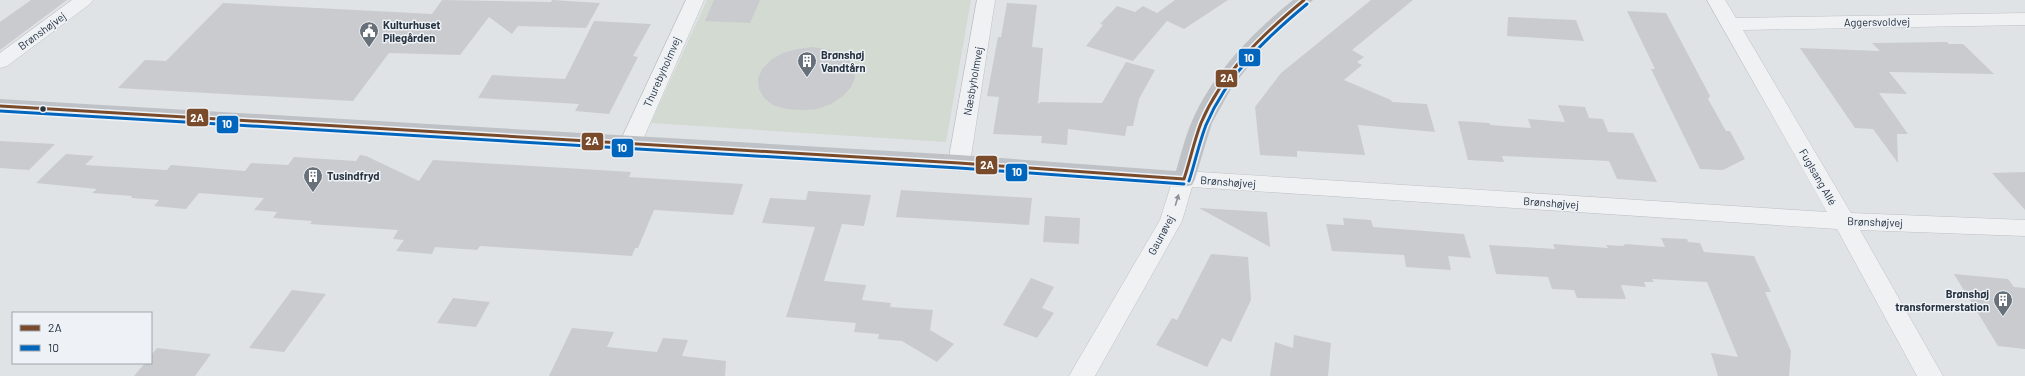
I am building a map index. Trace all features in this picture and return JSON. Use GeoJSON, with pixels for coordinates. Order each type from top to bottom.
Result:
{"type":"FeatureCollection","features":[{"type":"Feature","properties":{"kind":"street","name":"Brønshøjvej"},"geometry":{"type":"LineString","coordinates":[[0,62],[84,0]]}},
{"type":"Feature","properties":{"kind":"street","name":"Thurebyholmvej"},"geometry":{"type":"LineString","coordinates":[[630,144],[695,0]]}},
{"type":"Feature","properties":{"kind":"street","name":"Næsbyholmvej"},"geometry":{"type":"LineString","coordinates":[[959,163],[986,0]]}},
{"type":"Feature","properties":{"kind":"street","name":"Gaunøvej"},"geometry":{"type":"LineString","coordinates":[[1082,376],[1171,221],[1204,116],[1236,66],[1284,15],[1304,0]]}},
{"type":"Feature","properties":{"kind":"street","name":"Fuglsang Allé"},"geometry":{"type":"LineString","coordinates":[[1716,0],[1844,221],[1930,376]]}},
{"type":"Feature","properties":{"kind":"street","name":"Aggersvoldvej"},"geometry":{"type":"LineString","coordinates":[[1730,24],[2025,20]]}},
{"type":"Feature","properties":{"kind":"street","name":"Brønshøjvej"},"geometry":{"type":"LineString","coordinates":[[0,106],[959,163],[1184,179],[1844,221],[2025,228]]}},
{"type":"Feature","properties":{"kind":"shaded area"},"geometry":{"type":"Polygon","coordinates":[[[707,0],[971,0],[946,142],[651,123],[707,0]]]}},
{"type":"Feature","properties":{"kind":"building"},"geometry":{"type":"Polygon","coordinates":[[[31,0],[67,0],[0,50],[0,22],[31,0]]]}},
{"type":"Feature","properties":{"kind":"building"},"geometry":{"type":"Polygon","coordinates":[[[442,0],[551,2],[552,0],[600,3],[586,28],[518,26],[512,34],[489,17],[460,55],[389,53],[353,101],[118,88],[145,60],[166,61],[223,3],[432,14],[442,0]]]}},
{"type":"Feature","properties":{"kind":"building"},"geometry":{"type":"Polygon","coordinates":[[[714,0],[760,0],[750,23],[705,21],[714,0]]]}},
{"type":"Feature","properties":{"kind":"building"},"geometry":{"type":"Polygon","coordinates":[[[1175,0],[1228,0],[1184,29],[1167,21],[1133,61],[1086,46],[1103,25],[1100,24],[1117,6],[1135,12],[1143,6],[1157,13],[1175,0]]]}},
{"type":"Feature","properties":{"kind":"building"},"geometry":{"type":"Polygon","coordinates":[[[1371,0],[1413,0],[1352,50],[1364,57],[1357,62],[1362,65],[1344,80],[1391,100],[1392,102],[1427,104],[1435,132],[1358,125],[1365,155],[1297,151],[1297,157],[1260,155],[1255,107],[1281,73],[1371,0]]]}},
{"type":"Feature","properties":{"kind":"building"},"geometry":{"type":"Polygon","coordinates":[[[1007,3],[1037,5],[1032,47],[1043,48],[1038,104],[1041,102],[1102,103],[1126,62],[1155,70],[1139,99],[1133,126],[1127,126],[1125,136],[1068,129],[1067,145],[1041,143],[1042,136],[993,134],[999,97],[987,96],[998,37],[1001,37],[1007,3]]]}},
{"type":"Feature","properties":{"kind":"building"},"geometry":{"type":"Polygon","coordinates":[[[1627,11],[1666,13],[1710,96],[1708,99],[1726,131],[1730,131],[1745,159],[1723,170],[1700,169],[1651,69],[1655,69],[1627,11]]]}},
{"type":"Feature","properties":{"kind":"building"},"geometry":{"type":"Polygon","coordinates":[[[1508,17],[1576,20],[1584,41],[1507,36],[1508,17]]]}},
{"type":"Feature","properties":{"kind":"building"},"geometry":{"type":"Polygon","coordinates":[[[594,21],[651,24],[633,56],[638,57],[609,114],[575,111],[579,104],[478,98],[492,75],[565,79],[594,21]]]}},
{"type":"Feature","properties":{"kind":"building"},"geometry":{"type":"Polygon","coordinates":[[[1947,42],[1949,44],[1963,44],[1994,74],[1889,72],[1907,94],[1879,93],[1908,134],[1897,134],[1898,163],[1873,129],[1855,128],[1800,48],[1880,51],[1872,43],[1947,42]]]}},
{"type":"Feature","properties":{"kind":"building","name":"Brønshøj Vandtårn"},"geometry":{"type":"Polygon","coordinates":[[[812,47],[839,53],[849,59],[854,68],[855,78],[851,87],[843,96],[831,104],[817,109],[801,110],[786,109],[773,105],[764,98],[759,89],[758,79],[762,69],[771,60],[783,53],[812,47]]]}},
{"type":"Feature","properties":{"kind":"building"},"geometry":{"type":"Polygon","coordinates":[[[1558,105],[1585,107],[1589,118],[1603,119],[1608,132],[1633,133],[1657,182],[1617,179],[1609,161],[1502,156],[1504,162],[1468,160],[1458,121],[1531,128],[1528,119],[1565,122],[1558,105]]]}},
{"type":"Feature","properties":{"kind":"building"},"geometry":{"type":"Polygon","coordinates":[[[0,141],[55,144],[29,170],[0,168],[0,141]]]}},
{"type":"Feature","properties":{"kind":"building"},"geometry":{"type":"Polygon","coordinates":[[[66,154],[94,156],[85,165],[167,170],[171,165],[245,171],[251,163],[288,165],[294,157],[356,161],[360,155],[366,156],[419,181],[433,160],[631,172],[629,177],[743,184],[733,215],[654,210],[638,248],[635,248],[632,256],[480,246],[477,250],[435,247],[432,254],[396,251],[404,240],[393,239],[398,230],[310,224],[312,221],[273,218],[277,212],[254,210],[264,198],[199,193],[186,209],[154,206],[159,200],[92,193],[97,189],[36,183],[66,154]]]}},
{"type":"Feature","properties":{"kind":"building"},"geometry":{"type":"Polygon","coordinates":[[[2025,172],[2025,210],[1992,173],[2025,172]]]}},
{"type":"Feature","properties":{"kind":"building"},"geometry":{"type":"Polygon","coordinates":[[[901,190],[1032,198],[1029,225],[896,217],[901,190]]]}},
{"type":"Feature","properties":{"kind":"building"},"geometry":{"type":"Polygon","coordinates":[[[808,191],[871,195],[864,226],[842,224],[824,281],[866,285],[862,300],[891,303],[890,307],[933,310],[930,330],[954,344],[937,362],[902,341],[878,339],[879,334],[854,332],[856,323],[786,317],[815,227],[762,223],[770,198],[806,200],[808,191]]]}},
{"type":"Feature","properties":{"kind":"building"},"geometry":{"type":"Polygon","coordinates":[[[1199,208],[1267,212],[1270,247],[1199,208]]]}},
{"type":"Feature","properties":{"kind":"building"},"geometry":{"type":"Polygon","coordinates":[[[1045,216],[1080,218],[1079,244],[1043,242],[1045,216]]]}},
{"type":"Feature","properties":{"kind":"building"},"geometry":{"type":"Polygon","coordinates":[[[1343,218],[1371,220],[1373,227],[1464,234],[1471,258],[1448,256],[1451,270],[1406,267],[1404,255],[1332,251],[1326,224],[1344,225],[1343,218]]]}},
{"type":"Feature","properties":{"kind":"building"},"geometry":{"type":"Polygon","coordinates":[[[1661,238],[1687,239],[1688,242],[1700,243],[1704,252],[1754,256],[1771,292],[1765,292],[1791,351],[1789,376],[1718,376],[1711,353],[1738,357],[1707,282],[1652,279],[1654,282],[1644,282],[1646,287],[1621,285],[1626,299],[1577,298],[1574,290],[1552,289],[1548,277],[1496,274],[1489,245],[1555,249],[1553,244],[1608,248],[1606,245],[1623,246],[1625,244],[1665,247],[1661,238]]]}},
{"type":"Feature","properties":{"kind":"building"},"geometry":{"type":"Polygon","coordinates":[[[1211,254],[1248,257],[1251,300],[1231,342],[1222,338],[1207,367],[1156,345],[1172,318],[1177,320],[1211,254]]]}},
{"type":"Feature","properties":{"kind":"building","name":"Brønshøj transformerstation"},"geometry":{"type":"Polygon","coordinates":[[[1954,274],[2008,279],[2014,287],[2025,288],[2025,349],[1998,346],[1954,274]]]}},
{"type":"Feature","properties":{"kind":"building"},"geometry":{"type":"Polygon","coordinates":[[[1031,278],[1054,287],[1042,308],[1054,313],[1037,338],[1003,325],[1031,278]]]}},
{"type":"Feature","properties":{"kind":"building"},"geometry":{"type":"Polygon","coordinates":[[[292,290],[326,294],[284,352],[249,348],[292,290]]]}},
{"type":"Feature","properties":{"kind":"building"},"geometry":{"type":"Polygon","coordinates":[[[453,298],[490,302],[476,327],[437,323],[453,298]]]}},
{"type":"Feature","properties":{"kind":"building"},"geometry":{"type":"Polygon","coordinates":[[[572,328],[614,332],[607,347],[657,352],[663,338],[688,340],[682,356],[726,361],[725,376],[549,376],[572,328]]]}},
{"type":"Feature","properties":{"kind":"building"},"geometry":{"type":"Polygon","coordinates":[[[1294,335],[1331,343],[1328,376],[1270,376],[1275,342],[1293,348],[1294,335]]]}},
{"type":"Feature","properties":{"kind":"building"},"geometry":{"type":"Polygon","coordinates":[[[157,348],[211,354],[195,376],[134,376],[144,364],[152,364],[152,354],[157,348]]]}},
{"type":"Feature","properties":{"kind":"transit line","name":"2A"},"geometry":{"type":"LineString","coordinates":[[1184,179],[1201,123],[1209,105],[1220,88],[1232,71],[1259,40],[1304,0]]}},
{"type":"Feature","properties":{"kind":"transit line","name":"10"},"geometry":{"type":"LineString","coordinates":[[1189,181],[1206,125],[1214,107],[1225,90],[1236,74],[1263,43],[1307,4]]}},
{"type":"Feature","properties":{"kind":"transit line","name":"2A"},"geometry":{"type":"LineString","coordinates":[[0,106],[959,163],[1184,179]]}},
{"type":"Feature","properties":{"kind":"transit line","name":"10"},"geometry":{"type":"LineString","coordinates":[[0,111],[959,168],[1184,184]]}},
{"type":"Feature","properties":{"kind":"place","name":"Kulturhuset Pilegården"},"geometry":{"type":"Point","coordinates":[369,48]}},
{"type":"Feature","properties":{"kind":"place","name":"Brønshøj Vandtårn"},"geometry":{"type":"Point","coordinates":[807,78]}},
{"type":"Feature","properties":{"kind":"place","name":"Tusindfryd"},"geometry":{"type":"Point","coordinates":[313,193]}},
{"type":"Feature","properties":{"kind":"place","name":"Brønshøj transformerstation"},"geometry":{"type":"Point","coordinates":[2003,317]}}]}
